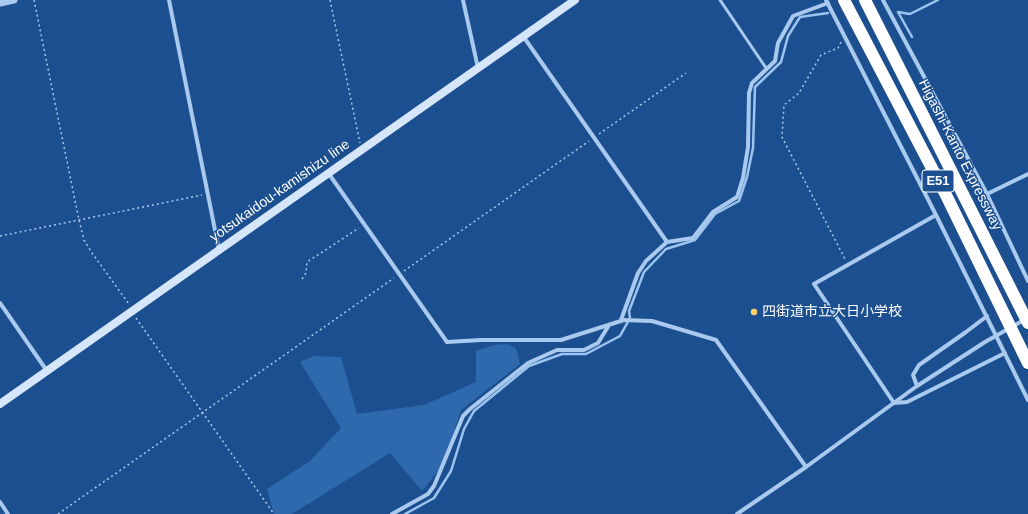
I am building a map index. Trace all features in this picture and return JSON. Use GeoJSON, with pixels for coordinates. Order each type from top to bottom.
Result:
{"type":"FeatureCollection","features":[{"type":"Feature","properties":{"kind":"highway","name":"E51"},"geometry":{"type":"LineString","coordinates":[[844,0],[947,197],[1028,363]]}},
{"type":"Feature","properties":{"kind":"highway","name":"Higashi-Kanto Expressway"},"geometry":{"type":"LineString","coordinates":[[865,0],[1028,323]]}},
{"type":"Feature","properties":{"kind":"main road","name":"yotsukaidou-kamishizu line"},"geometry":{"type":"LineString","coordinates":[[0,404],[575,0]]}},
{"type":"Feature","properties":{"kind":"street"},"geometry":{"type":"LineString","coordinates":[[0,3],[14,0]]}},
{"type":"Feature","properties":{"kind":"street"},"geometry":{"type":"LineString","coordinates":[[169,0],[219,250]]}},
{"type":"Feature","properties":{"kind":"street"},"geometry":{"type":"LineString","coordinates":[[464,0],[478,68]]}},
{"type":"Feature","properties":{"kind":"street"},"geometry":{"type":"LineString","coordinates":[[883,0],[986,194],[1028,281]]}},
{"type":"Feature","properties":{"kind":"street"},"geometry":{"type":"LineString","coordinates":[[623,320],[638,273],[646,261],[667,242],[693,238],[713,212],[737,197],[743,178],[748,147],[750,117],[749,93],[752,83],[775,61],[778,44],[793,16],[827,2],[936,215],[1028,400]]}},
{"type":"Feature","properties":{"kind":"street"},"geometry":{"type":"LineString","coordinates":[[523,36],[667,242]]}},
{"type":"Feature","properties":{"kind":"street"},"geometry":{"type":"LineString","coordinates":[[328,174],[447,342],[482,340],[561,340],[623,320],[652,320],[716,340],[806,467]]}},
{"type":"Feature","properties":{"kind":"street"},"geometry":{"type":"LineString","coordinates":[[986,194],[1028,174]]}},
{"type":"Feature","properties":{"kind":"street"},"geometry":{"type":"LineString","coordinates":[[894,403],[814,284],[936,215]]}},
{"type":"Feature","properties":{"kind":"street"},"geometry":{"type":"LineString","coordinates":[[0,303],[47,371]]}},
{"type":"Feature","properties":{"kind":"street"},"geometry":{"type":"LineString","coordinates":[[917,386],[912,375],[919,365],[987,316]]}},
{"type":"Feature","properties":{"kind":"street"},"geometry":{"type":"LineString","coordinates":[[737,514],[806,467],[917,386],[985,342],[1028,318]]}},
{"type":"Feature","properties":{"kind":"street"},"geometry":{"type":"LineString","coordinates":[[392,514],[428,494],[434,486],[463,416],[470,408],[528,363],[557,350],[584,350],[598,343],[609,325]]}},
{"type":"Feature","properties":{"kind":"street"},"geometry":{"type":"LineString","coordinates":[[894,403],[907,402],[1005,353]]}},
{"type":"Feature","properties":{"kind":"street"},"geometry":{"type":"LineString","coordinates":[[0,502],[8,514]]}},
{"type":"Feature","properties":{"kind":"lane"},"geometry":{"type":"LineString","coordinates":[[720,0],[766,68]]}},
{"type":"Feature","properties":{"kind":"path"},"geometry":{"type":"LineString","coordinates":[[34,0],[84,240],[274,514]]}},
{"type":"Feature","properties":{"kind":"path"},"geometry":{"type":"LineString","coordinates":[[330,0],[362,150]]}},
{"type":"Feature","properties":{"kind":"path"},"geometry":{"type":"LineString","coordinates":[[845,37],[838,48],[821,55],[799,93],[784,105],[782,137],[848,265]]}},
{"type":"Feature","properties":{"kind":"path"},"geometry":{"type":"LineString","coordinates":[[58,514],[686,73]]}},
{"type":"Feature","properties":{"kind":"path"},"geometry":{"type":"LineString","coordinates":[[0,236],[208,194]]}},
{"type":"Feature","properties":{"kind":"path"},"geometry":{"type":"LineString","coordinates":[[302,279],[306,273],[307,262],[364,224]]}},
{"type":"Feature","properties":{"kind":"shaded area"},"geometry":{"type":"Polygon","coordinates":[[[507,344],[516,348],[520,364],[461,410],[444,463],[422,491],[390,453],[292,514],[274,514],[267,489],[310,461],[341,428],[300,362],[314,356],[341,357],[357,414],[424,405],[476,382],[476,351],[494,345],[507,344]]]}},
{"type":"Feature","properties":{"kind":"waterway"},"geometry":{"type":"LineString","coordinates":[[912,37],[898,12],[910,14],[938,0]]}},
{"type":"Feature","properties":{"kind":"waterway"},"geometry":{"type":"LineString","coordinates":[[405,514],[434,498],[451,471],[464,429],[474,411],[529,366],[562,354],[586,354],[620,336],[630,318],[629,311],[644,272],[666,249],[695,240],[715,214],[739,201],[747,177],[753,148],[755,87],[781,62],[788,36],[800,17],[828,13]]}},
{"type":"Feature","properties":{"kind":"place","name":"四街道市立大日小学校"},"geometry":{"type":"Point","coordinates":[754,312]}}]}
